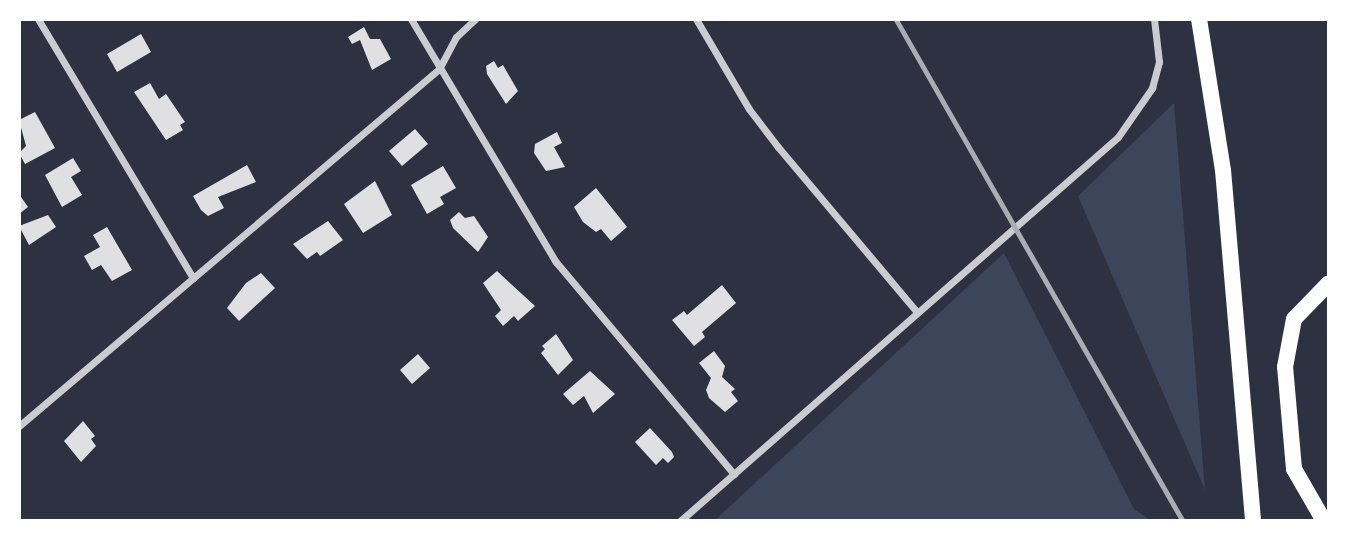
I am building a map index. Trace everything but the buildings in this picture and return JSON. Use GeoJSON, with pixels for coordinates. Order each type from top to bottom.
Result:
{"type":"FeatureCollection","features":[{"type":"Feature","properties":{"kind":"highway"},"geometry":{"type":"LineString","coordinates":[[1199,19],[1223,170],[1253,521]]}},
{"type":"Feature","properties":{"kind":"highway"},"geometry":{"type":"LineString","coordinates":[[1324,521],[1294,469],[1285,368],[1294,319],[1329,283]]}},
{"type":"Feature","properties":{"kind":"street"},"geometry":{"type":"LineString","coordinates":[[38,19],[193,278]]}},
{"type":"Feature","properties":{"kind":"street"},"geometry":{"type":"LineString","coordinates":[[411,19],[556,262],[734,474]]}},
{"type":"Feature","properties":{"kind":"street"},"geometry":{"type":"LineString","coordinates":[[19,426],[439,69],[456,37],[475,19]]}},
{"type":"Feature","properties":{"kind":"street"},"geometry":{"type":"LineString","coordinates":[[696,19],[771,138],[917,312]]}},
{"type":"Feature","properties":{"kind":"street"},"geometry":{"type":"LineString","coordinates":[[680,521],[917,312],[1016,230],[1140,111],[1159,62],[1154,19]]}},
{"type":"Feature","properties":{"kind":"shaded area"},"geometry":{"type":"Polygon","coordinates":[[[1174,103],[1205,490],[1078,196],[1174,103]]]}},
{"type":"Feature","properties":{"kind":"shaded area"},"geometry":{"type":"Polygon","coordinates":[[[1004,253],[1134,509],[1152,521],[714,521],[1004,253]]]}},
{"type":"Feature","properties":{"kind":"railway"},"geometry":{"type":"LineString","coordinates":[[896,19],[1183,521]]}}]}
